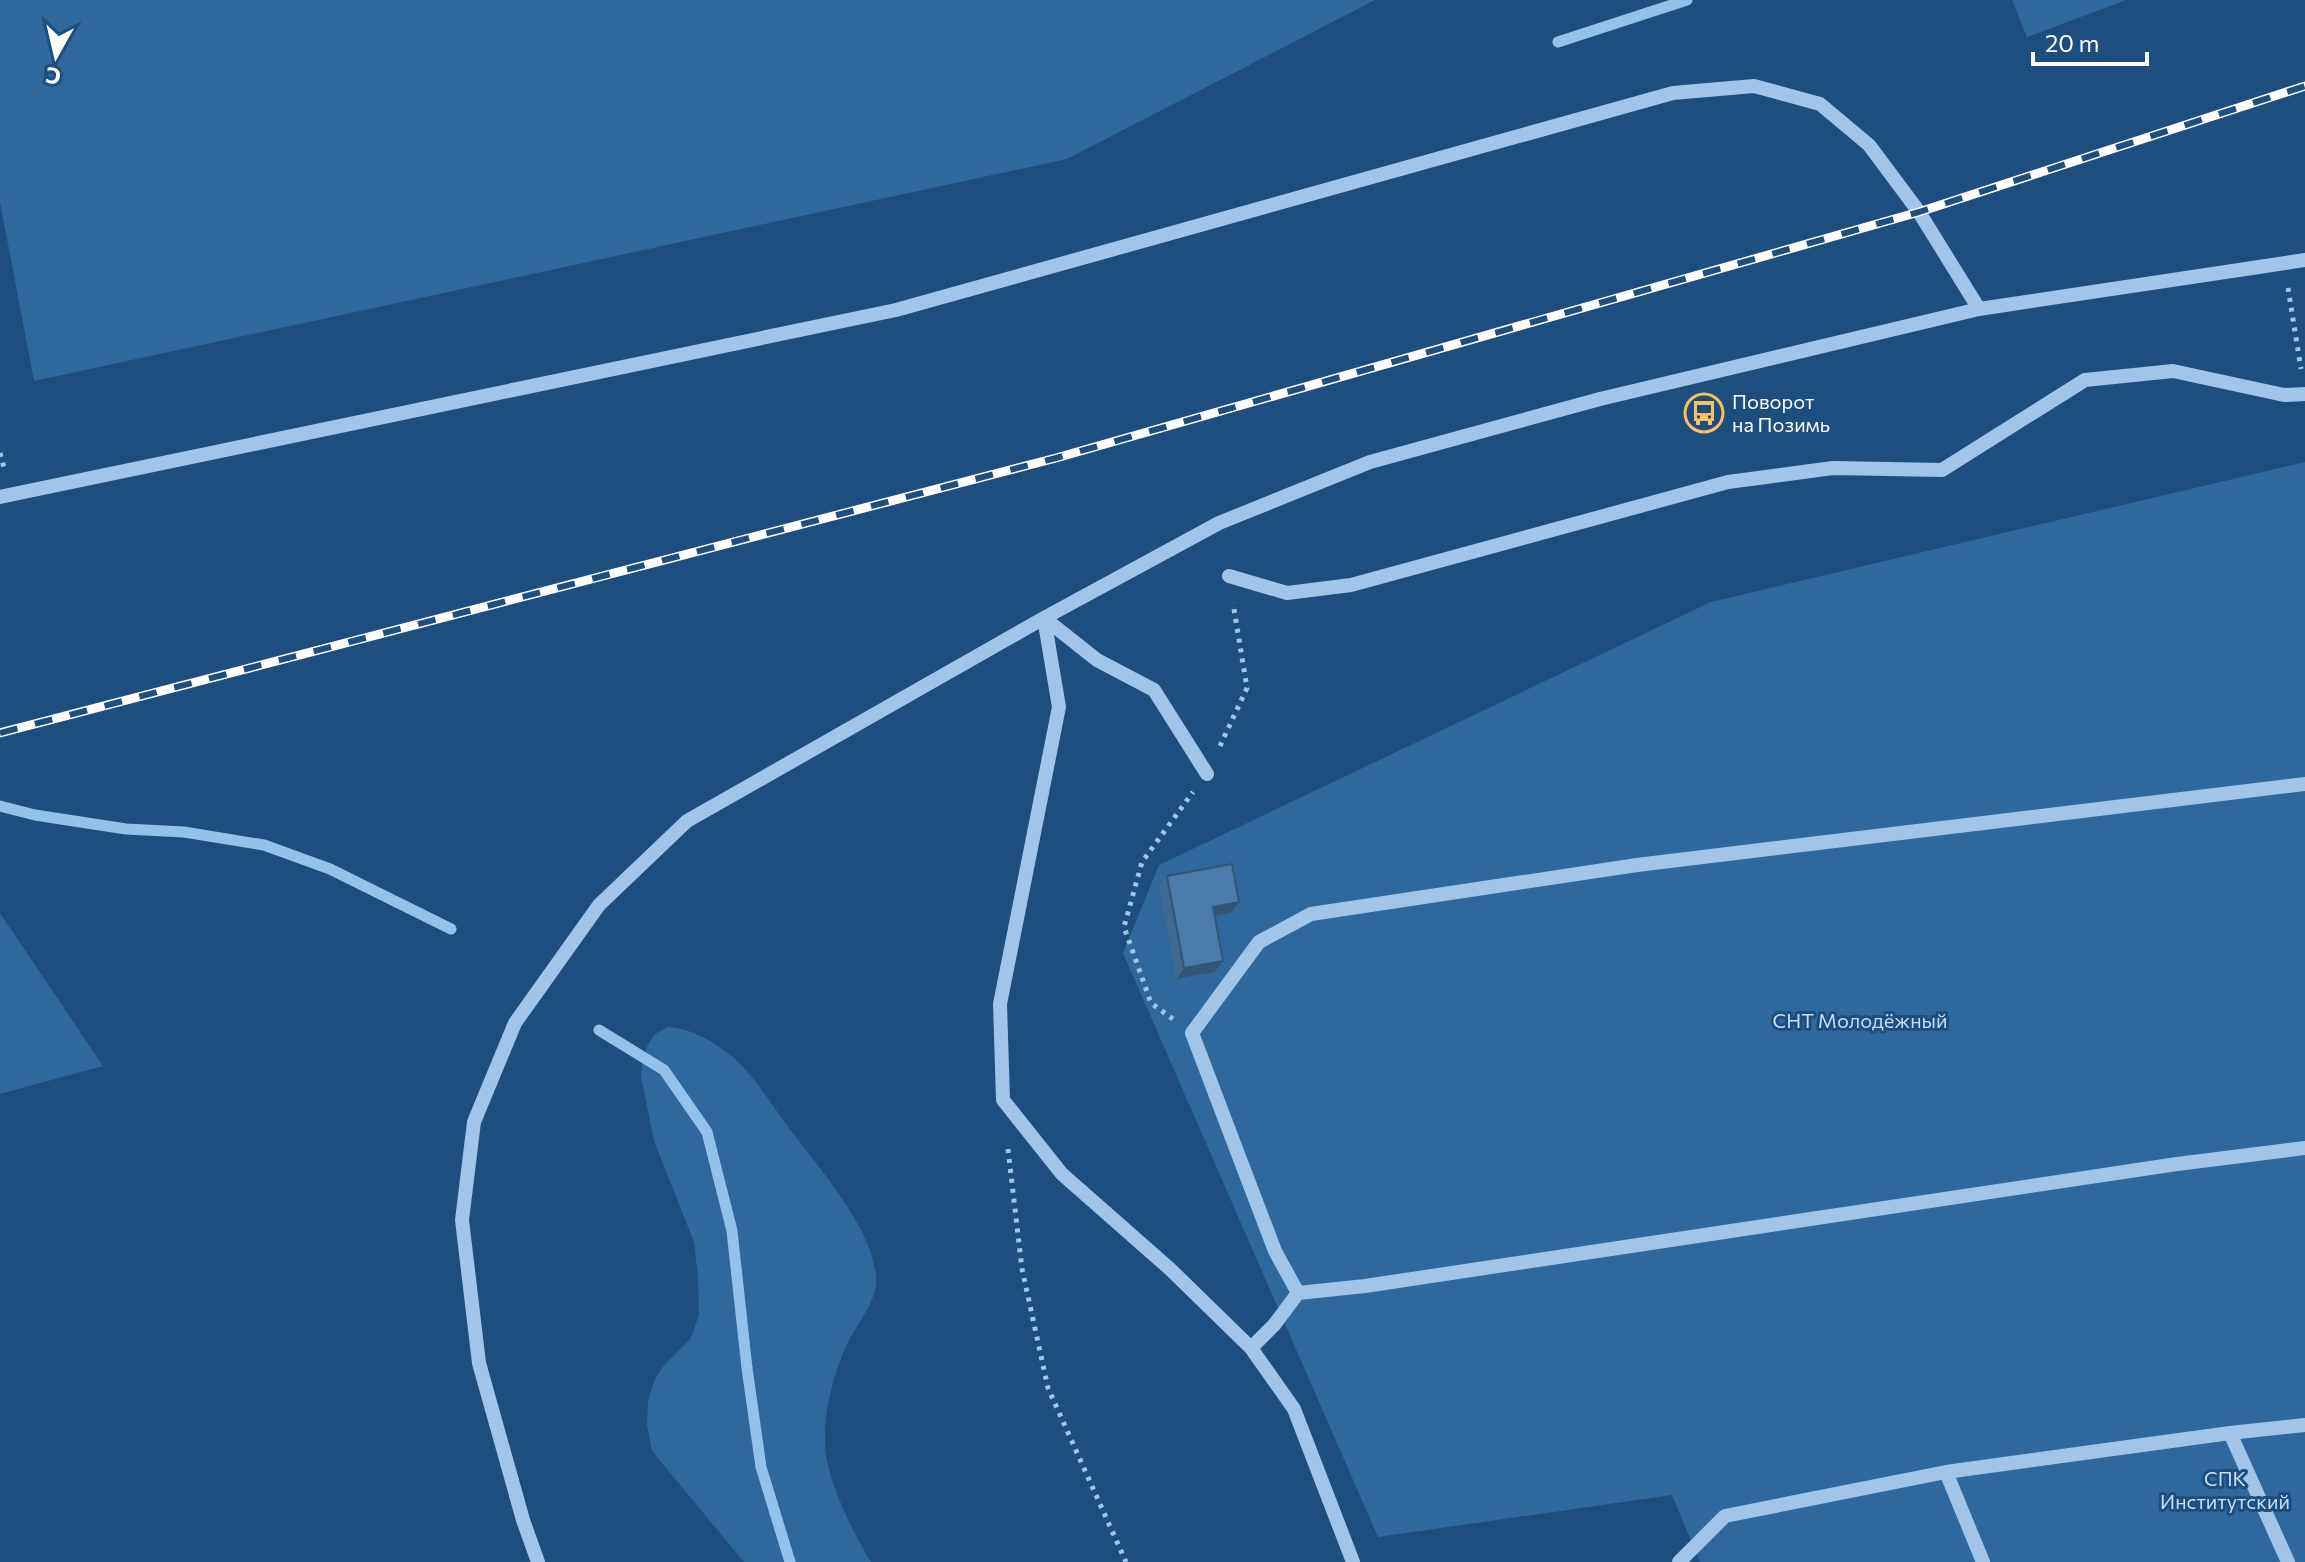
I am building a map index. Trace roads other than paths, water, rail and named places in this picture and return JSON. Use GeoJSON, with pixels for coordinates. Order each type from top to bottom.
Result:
{"type":"FeatureCollection","features":[{"type":"Feature","properties":{"kind":"street"},"geometry":{"type":"LineString","coordinates":[[0,497],[896,310],[1673,93],[1754,86],[1820,104],[1869,145],[1919,212],[1979,309]]}},
{"type":"Feature","properties":{"kind":"street"},"geometry":{"type":"LineString","coordinates":[[538,1562],[523,1520],[479,1363],[462,1220],[474,1122],[515,1023],[599,905],[687,821],[1044,618],[1219,523],[1370,462],[1600,399],[1979,309],[2305,260]]}},
{"type":"Feature","properties":{"kind":"street"},"geometry":{"type":"LineString","coordinates":[[1229,576],[1287,593],[1351,585],[1728,482],[1833,468],[1942,470],[2085,380],[2173,371],[2284,395],[2305,394]]}},
{"type":"Feature","properties":{"kind":"street"},"geometry":{"type":"LineString","coordinates":[[1044,618],[1097,660],[1154,690],[1207,774]]}},
{"type":"Feature","properties":{"kind":"street"},"geometry":{"type":"LineString","coordinates":[[1044,618],[1059,707],[1000,1004],[1003,1100],[1062,1174],[1170,1269],[1251,1348],[1294,1409],[1353,1562]]}},
{"type":"Feature","properties":{"kind":"street"},"geometry":{"type":"LineString","coordinates":[[1298,1293],[1275,1251],[1192,1033],[1259,942],[1311,914],[1637,865],[2305,784]]}},
{"type":"Feature","properties":{"kind":"street"},"geometry":{"type":"LineString","coordinates":[[1251,1348],[1274,1325],[1298,1293],[1365,1286],[2177,1164],[2305,1148]]}},
{"type":"Feature","properties":{"kind":"street"},"geometry":{"type":"LineString","coordinates":[[1679,1562],[1725,1516],[1946,1472],[2305,1425]]}},
{"type":"Feature","properties":{"kind":"street"},"geometry":{"type":"LineString","coordinates":[[2230,1433],[2288,1562]]}},
{"type":"Feature","properties":{"kind":"street"},"geometry":{"type":"LineString","coordinates":[[1946,1472],[1983,1562]]}},
{"type":"Feature","properties":{"kind":"waterway"},"geometry":{"type":"LineString","coordinates":[[1558,42],[1687,0]]}},
{"type":"Feature","properties":{"kind":"waterway"},"geometry":{"type":"LineString","coordinates":[[0,806],[35,815],[126,829],[184,832],[264,845],[330,869],[451,929]]}},
{"type":"Feature","properties":{"kind":"waterway"},"geometry":{"type":"LineString","coordinates":[[599,1030],[664,1070],[707,1132],[732,1231],[761,1467],[790,1562]]}},
{"type":"Feature","properties":{"kind":"railway"},"geometry":{"type":"LineString","coordinates":[[0,733],[1056,458],[1919,212],[2305,86]]}},
{"type":"Feature","properties":{"kind":"place","name":"Поворот на Позимь"},"geometry":{"type":"Point","coordinates":[1704,413]}},
{"type":"Feature","properties":{"kind":"park label","name":"СНТ Молодёжный"},"geometry":{"type":"Point","coordinates":[1860,1021]}},
{"type":"Feature","properties":{"kind":"park label","name":"СПК Институтский"},"geometry":{"type":"Point","coordinates":[2225,1490]}}]}
